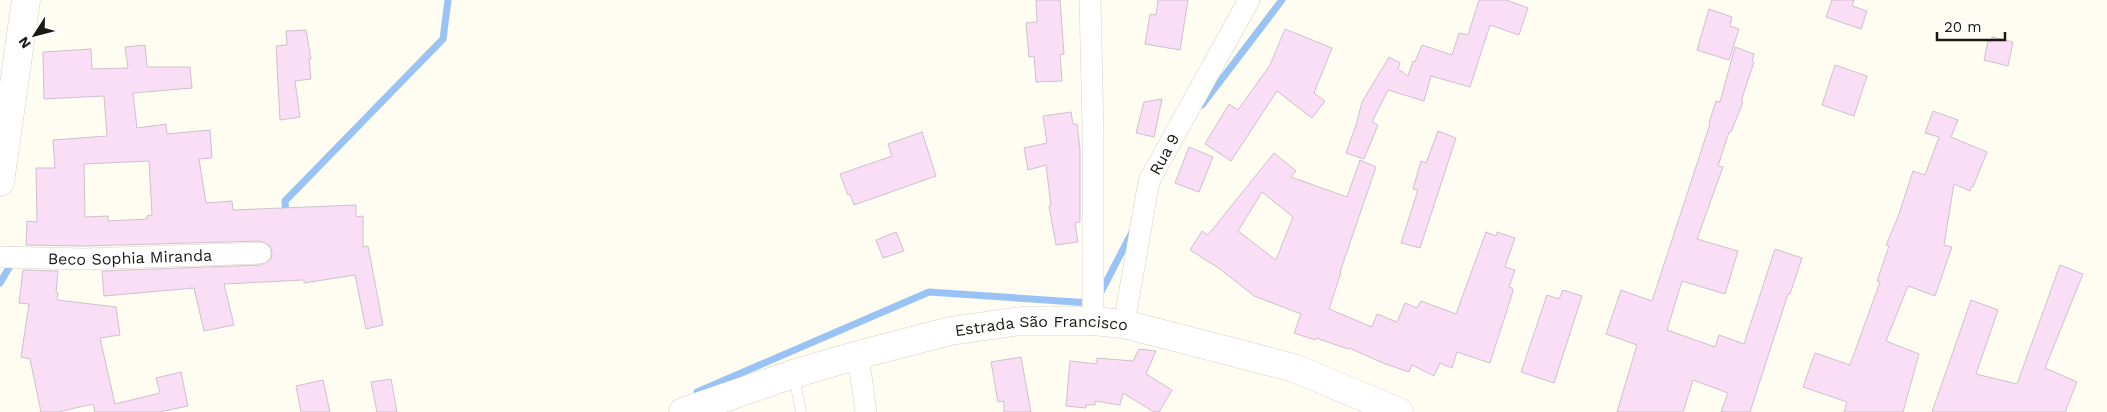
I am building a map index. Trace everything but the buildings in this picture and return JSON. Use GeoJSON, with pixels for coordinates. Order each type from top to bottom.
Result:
{"type":"FeatureCollection","features":[{"type":"Feature","properties":{"kind":"main road"},"geometry":{"type":"LineString","coordinates":[[0,182],[26,0]]}},
{"type":"Feature","properties":{"kind":"main road","name":"Estrada São Francisco"},"geometry":{"type":"LineString","coordinates":[[682,412],[858,354],[950,331],[1093,309],[1124,324],[1294,368],[1399,412]]}},
{"type":"Feature","properties":{"kind":"street"},"geometry":{"type":"LineString","coordinates":[[1090,0],[1093,139],[1093,309]]}},
{"type":"Feature","properties":{"kind":"street","name":"Rua 9"},"geometry":{"type":"LineString","coordinates":[[1124,324],[1149,181],[1249,0]]}},
{"type":"Feature","properties":{"kind":"street","name":"Beco Sophia Miranda"},"geometry":{"type":"LineString","coordinates":[[0,257],[84,259],[260,253]]}},
{"type":"Feature","properties":{"kind":"street"},"geometry":{"type":"LineString","coordinates":[[858,354],[866,412]]}},
{"type":"Feature","properties":{"kind":"lane"},"geometry":{"type":"LineString","coordinates":[[794,374],[800,412]]}},
{"type":"Feature","properties":{"kind":"waterway"},"geometry":{"type":"LineString","coordinates":[[286,217],[285,201],[443,39],[448,0]]}},
{"type":"Feature","properties":{"kind":"waterway"},"geometry":{"type":"LineString","coordinates":[[1202,105],[1282,0]]}},
{"type":"Feature","properties":{"kind":"waterway"},"geometry":{"type":"LineString","coordinates":[[1100,294],[1132,232]]}},
{"type":"Feature","properties":{"kind":"waterway"},"geometry":{"type":"LineString","coordinates":[[0,283],[13,261]]}},
{"type":"Feature","properties":{"kind":"waterway"},"geometry":{"type":"LineString","coordinates":[[697,392],[929,292],[1090,303]]}}]}
